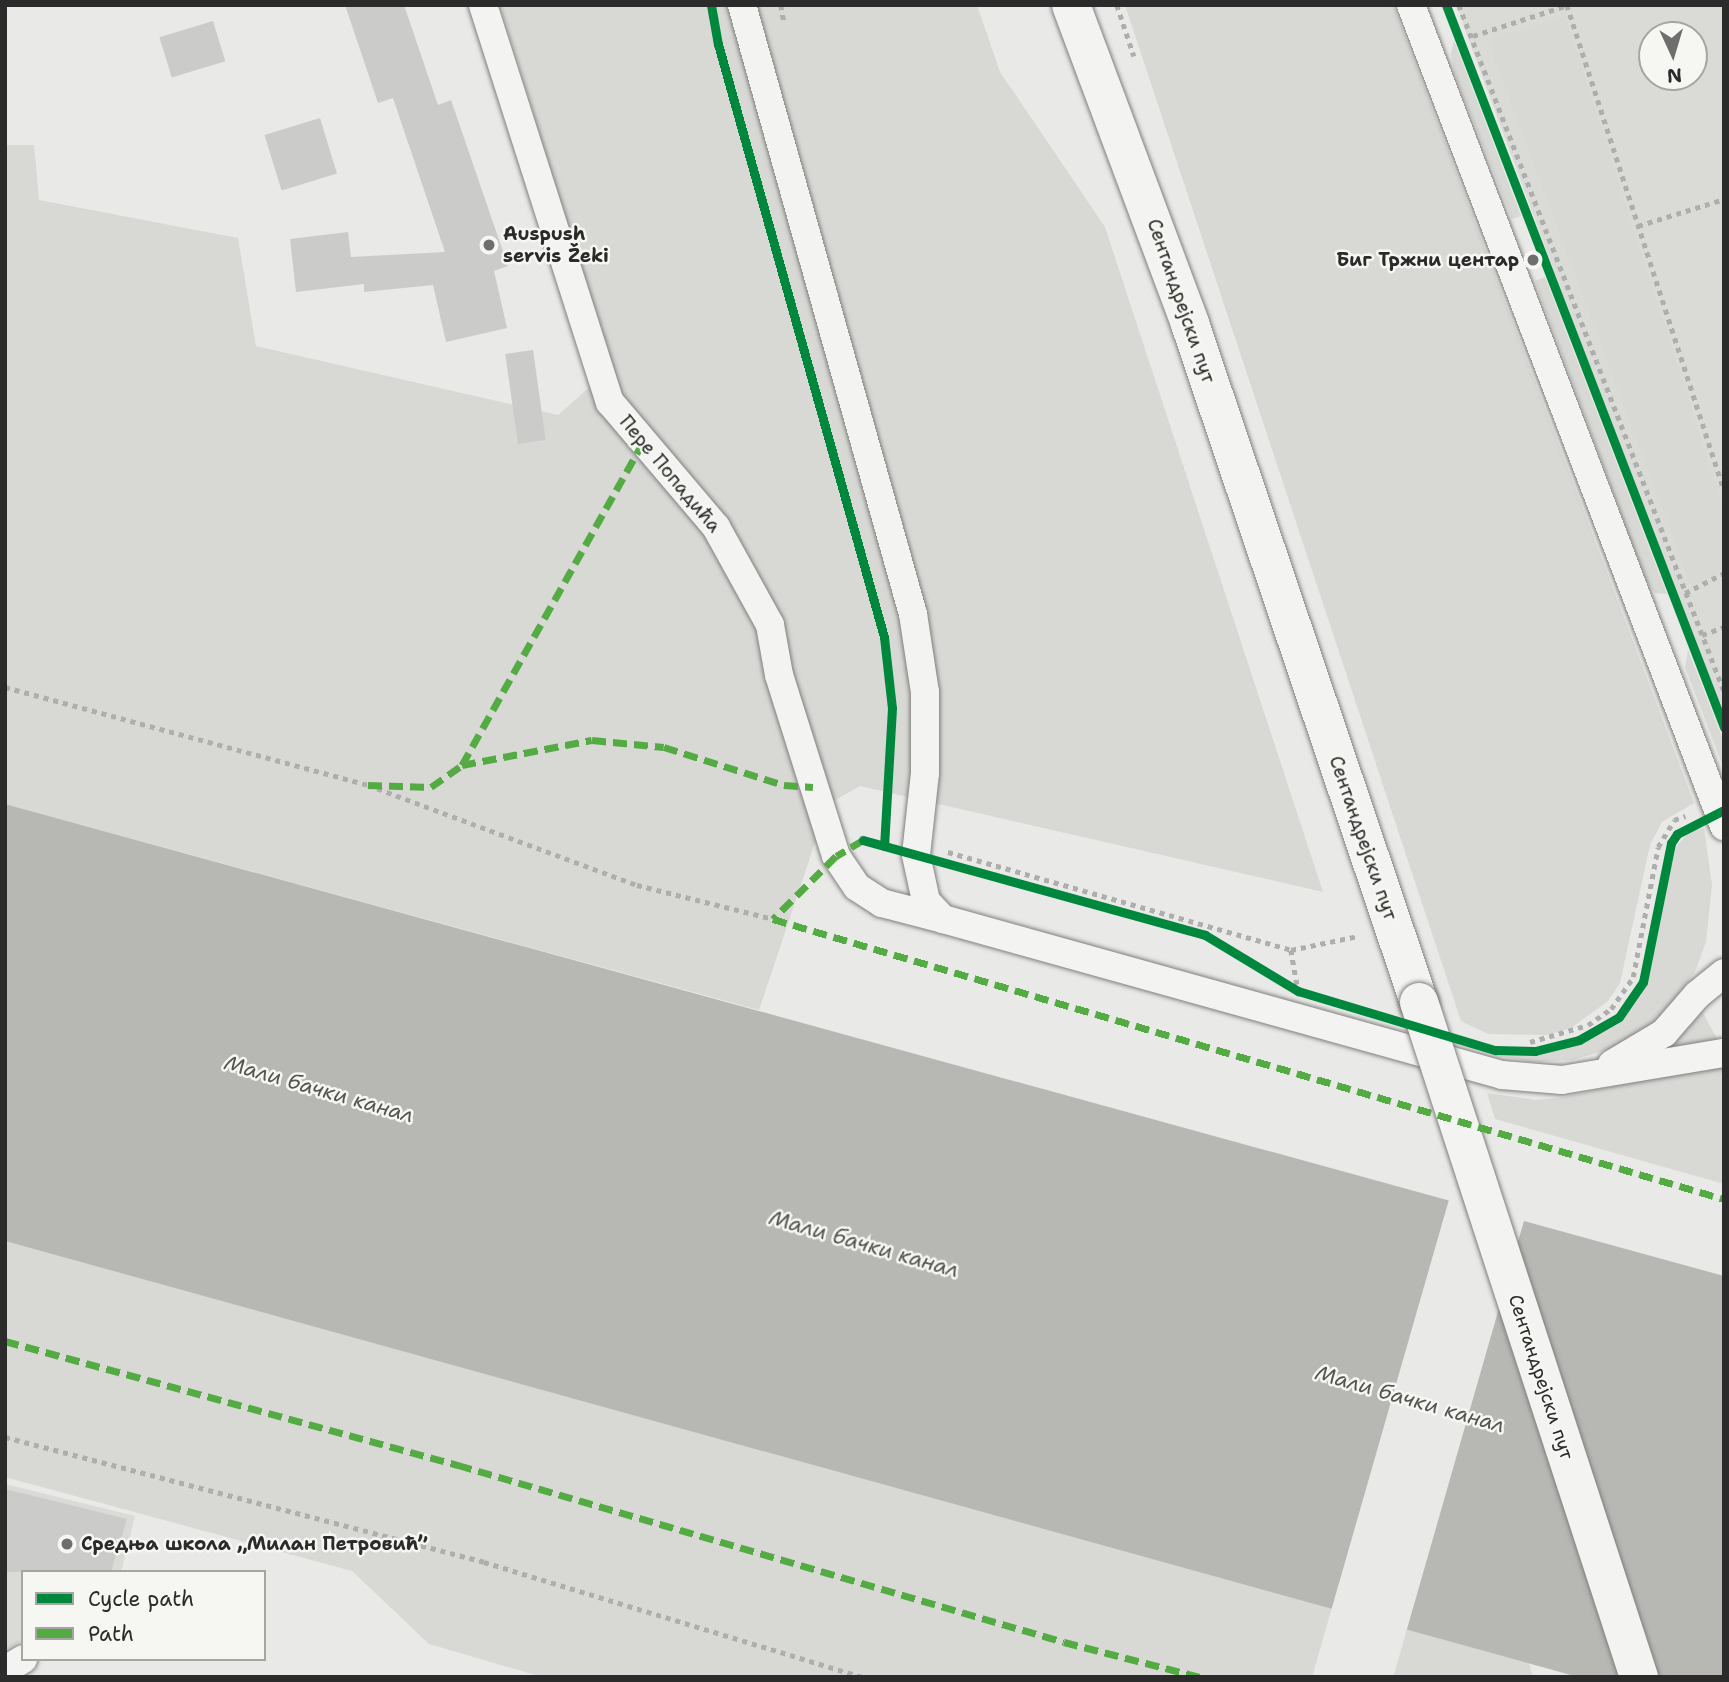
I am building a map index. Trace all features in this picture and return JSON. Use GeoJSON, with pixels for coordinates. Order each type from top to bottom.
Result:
{"type":"FeatureCollection","features":[{"type":"Feature","properties":{"kind":"main road","name":"Сентандрејски пут"},"geometry":{"type":"LineString","coordinates":[[1071,5],[1190,324],[1419,1002],[1639,1677]]}},
{"type":"Feature","properties":{"kind":"street","name":"Пере Попадића"},"geometry":{"type":"LineString","coordinates":[[483,5],[610,401],[667,474],[716,527],[770,625],[779,675],[836,856],[857,887],[882,903],[1502,1075],[1562,1080],[1601,1070]]}},
{"type":"Feature","properties":{"kind":"street"},"geometry":{"type":"LineString","coordinates":[[742,5],[913,614],[925,692],[925,773],[916,849],[926,901],[943,919]]}},
{"type":"Feature","properties":{"kind":"street"},"geometry":{"type":"LineString","coordinates":[[1411,5],[1721,814]]}},
{"type":"Feature","properties":{"kind":"street"},"geometry":{"type":"LineString","coordinates":[[1601,1070],[1664,1033],[1697,995],[1724,973]]}},
{"type":"Feature","properties":{"kind":"street"},"geometry":{"type":"LineString","coordinates":[[1601,1070],[1724,1053]]}},
{"type":"Feature","properties":{"kind":"street"},"geometry":{"type":"LineString","coordinates":[[5,1670],[21,1660]]}},
{"type":"Feature","properties":{"kind":"path"},"geometry":{"type":"LineString","coordinates":[[1446,5],[1509,169]]}},
{"type":"Feature","properties":{"kind":"path"},"geometry":{"type":"LineString","coordinates":[[1459,5],[1724,691]]}},
{"type":"Feature","properties":{"kind":"path"},"geometry":{"type":"LineString","coordinates":[[1473,36],[1568,5],[1724,490]]}},
{"type":"Feature","properties":{"kind":"path"},"geometry":{"type":"LineString","coordinates":[[1638,226],[1724,199]]}},
{"type":"Feature","properties":{"kind":"path"},"geometry":{"type":"LineString","coordinates":[[1685,593],[1724,573]]}},
{"type":"Feature","properties":{"kind":"path"},"geometry":{"type":"LineString","coordinates":[[1702,635],[1724,627]]}},
{"type":"Feature","properties":{"kind":"path"},"geometry":{"type":"LineString","coordinates":[[5,687],[368,785],[637,885],[773,919]]}},
{"type":"Feature","properties":{"kind":"path"},"geometry":{"type":"LineString","coordinates":[[1689,827],[1721,814]]}},
{"type":"Feature","properties":{"kind":"path"},"geometry":{"type":"LineString","coordinates":[[1520,1046],[1588,1025],[1611,1009],[1633,977],[1663,834],[1674,820],[1721,814]]}},
{"type":"Feature","properties":{"kind":"path"},"geometry":{"type":"LineString","coordinates":[[1580,1040],[1619,1017],[1643,982],[1671,843],[1677,834]]}},
{"type":"Feature","properties":{"kind":"path"},"geometry":{"type":"LineString","coordinates":[[916,849],[1205,934],[1223,943]]}},
{"type":"Feature","properties":{"kind":"path"},"geometry":{"type":"LineString","coordinates":[[916,849],[1291,950],[1368,934]]}},
{"type":"Feature","properties":{"kind":"path"},"geometry":{"type":"LineString","coordinates":[[1291,950],[1298,991]]}},
{"type":"Feature","properties":{"kind":"path"},"geometry":{"type":"LineString","coordinates":[[1286,985],[1298,991]]}},
{"type":"Feature","properties":{"kind":"path"},"geometry":{"type":"LineString","coordinates":[[1520,1046],[1558,1047]]}},
{"type":"Feature","properties":{"kind":"path"},"geometry":{"type":"LineString","coordinates":[[5,1437],[484,1562],[862,1677]]}},
{"type":"Feature","properties":{"kind":"shaded area"},"geometry":{"type":"Polygon","coordinates":[[[500,5],[977,5],[1000,72],[1105,227],[1323,892],[860,786],[828,804],[759,1010],[5,804],[5,145],[34,145],[39,200],[238,238],[256,346],[558,415],[612,367],[500,5]]]}},
{"type":"Feature","properties":{"kind":"shaded area"},"geometry":{"type":"Polygon","coordinates":[[[1125,5],[1393,5],[1694,803],[1662,822],[1650,845],[1620,983],[1608,1001],[1571,1028],[1547,1035],[1488,1034],[1461,1021],[1125,5]]]}},
{"type":"Feature","properties":{"kind":"shaded area"},"geometry":{"type":"Polygon","coordinates":[[[1457,5],[1724,5],[1724,731],[1464,27],[1457,5]]]}},
{"type":"Feature","properties":{"kind":"shaded area"},"geometry":{"type":"Polygon","coordinates":[[[1565,16],[1724,510],[1724,565],[1718,574],[1691,586],[1487,39],[1565,16]]]}},
{"type":"Feature","properties":{"kind":"shaded area"},"geometry":{"type":"Polygon","coordinates":[[[1454,40],[1521,216],[1512,219],[1455,74],[1451,54],[1454,40]]]}},
{"type":"Feature","properties":{"kind":"shaded area"},"geometry":{"type":"Polygon","coordinates":[[[1545,277],[1667,594],[1655,593],[1646,580],[1535,281],[1545,277]]]}},
{"type":"Feature","properties":{"kind":"shaded area"},"geometry":{"type":"Polygon","coordinates":[[[1688,650],[1724,742],[1724,769],[1685,667],[1688,650]]]}},
{"type":"Feature","properties":{"kind":"shaded area"},"geometry":{"type":"Polygon","coordinates":[[[1704,828],[1712,885],[1706,942],[1695,972],[1655,1026],[1626,1044],[1573,1060],[1533,1062],[1496,1056],[1575,1046],[1624,1018],[1641,995],[1676,847],[1690,831],[1704,828]]]}},
{"type":"Feature","properties":{"kind":"shaded area"},"geometry":{"type":"Polygon","coordinates":[[[1700,1008],[1719,1042],[1661,1049],[1700,1008]]]}},
{"type":"Feature","properties":{"kind":"shaded area"},"geometry":{"type":"Polygon","coordinates":[[[1724,1062],[1724,1184],[1495,1119],[1487,1093],[1536,1100],[1559,1098],[1724,1062]]]}},
{"type":"Feature","properties":{"kind":"shaded area"},"geometry":{"type":"Polygon","coordinates":[[[5,1241],[1529,1663],[1533,1677],[542,1677],[429,1644],[352,1571],[5,1477],[5,1241]]]}},
{"type":"Feature","properties":{"kind":"shaded area","name":"Средња школа „Милан Петровић”"},"geometry":{"type":"Polygon","coordinates":[[[5,1484],[135,1516],[122,1570],[21,1570],[21,1641],[5,1650],[5,1484]]]}},
{"type":"Feature","properties":{"kind":"water","name":"Мали бачки канал"},"geometry":{"type":"Polygon","coordinates":[[[5,804],[1724,1276],[1724,1677],[1578,1677],[5,1241],[5,804]]]}},
{"type":"Feature","properties":{"kind":"pier"},"geometry":{"type":"Polygon","coordinates":[[[1450,1196],[1525,1217],[1393,1677],[1312,1677],[1450,1196]]]}},
{"type":"Feature","properties":{"kind":"building"},"geometry":{"type":"Polygon","coordinates":[[[345,5],[404,5],[438,105],[451,100],[508,266],[494,271],[507,328],[446,342],[433,285],[364,292],[364,284],[296,292],[290,239],[348,232],[351,257],[445,252],[393,98],[378,103],[345,5]]]}},
{"type":"Feature","properties":{"kind":"building"},"geometry":{"type":"Polygon","coordinates":[[[213,21],[225,61],[172,78],[159,37],[213,21]]]}},
{"type":"Feature","properties":{"kind":"building"},"geometry":{"type":"Polygon","coordinates":[[[320,118],[337,173],[281,190],[265,135],[320,118]]]}},
{"type":"Feature","properties":{"kind":"building"},"geometry":{"type":"Polygon","coordinates":[[[533,350],[546,440],[518,444],[505,354],[533,350]]]}},
{"type":"Feature","properties":{"kind":"building","name":"Средња школа „Милан Петровић”"},"geometry":{"type":"Polygon","coordinates":[[[5,1489],[127,1519],[112,1570],[5,1572],[5,1489]]]}},
{"type":"Feature","properties":{"kind":"marked path"},"geometry":{"type":"LineString","coordinates":[[462,765],[642,444]]}},
{"type":"Feature","properties":{"kind":"marked path"},"geometry":{"type":"LineString","coordinates":[[368,785],[431,787],[462,765],[592,740],[664,747],[784,785],[813,787]]}},
{"type":"Feature","properties":{"kind":"marked path"},"geometry":{"type":"LineString","coordinates":[[863,840],[836,856],[773,919],[1724,1199]]}},
{"type":"Feature","properties":{"kind":"marked path"},"geometry":{"type":"LineString","coordinates":[[5,1341],[458,1465],[1064,1642],[1200,1677]]}},
{"type":"Feature","properties":{"kind":"cycle path"},"geometry":{"type":"LineString","coordinates":[[711,5],[718,44],[884,637],[892,708],[884,846]]}},
{"type":"Feature","properties":{"kind":"cycle path"},"geometry":{"type":"LineString","coordinates":[[1446,5],[1724,727]]}},
{"type":"Feature","properties":{"kind":"cycle path"},"geometry":{"type":"LineString","coordinates":[[863,840],[1205,935],[1298,991],[1495,1050],[1535,1051],[1579,1040],[1619,1017],[1643,982],[1671,843],[1677,834],[1724,810]]}},
{"type":"Feature","properties":{"kind":"place","name":"Auspush servis Žeki"},"geometry":{"type":"Point","coordinates":[489,245]}},
{"type":"Feature","properties":{"kind":"place","name":"Биг Тржни центар"},"geometry":{"type":"Point","coordinates":[1533,260]}},
{"type":"Feature","properties":{"kind":"place","name":"Средња школа „Милан Петровић”"},"geometry":{"type":"Point","coordinates":[67,1544]}}]}
